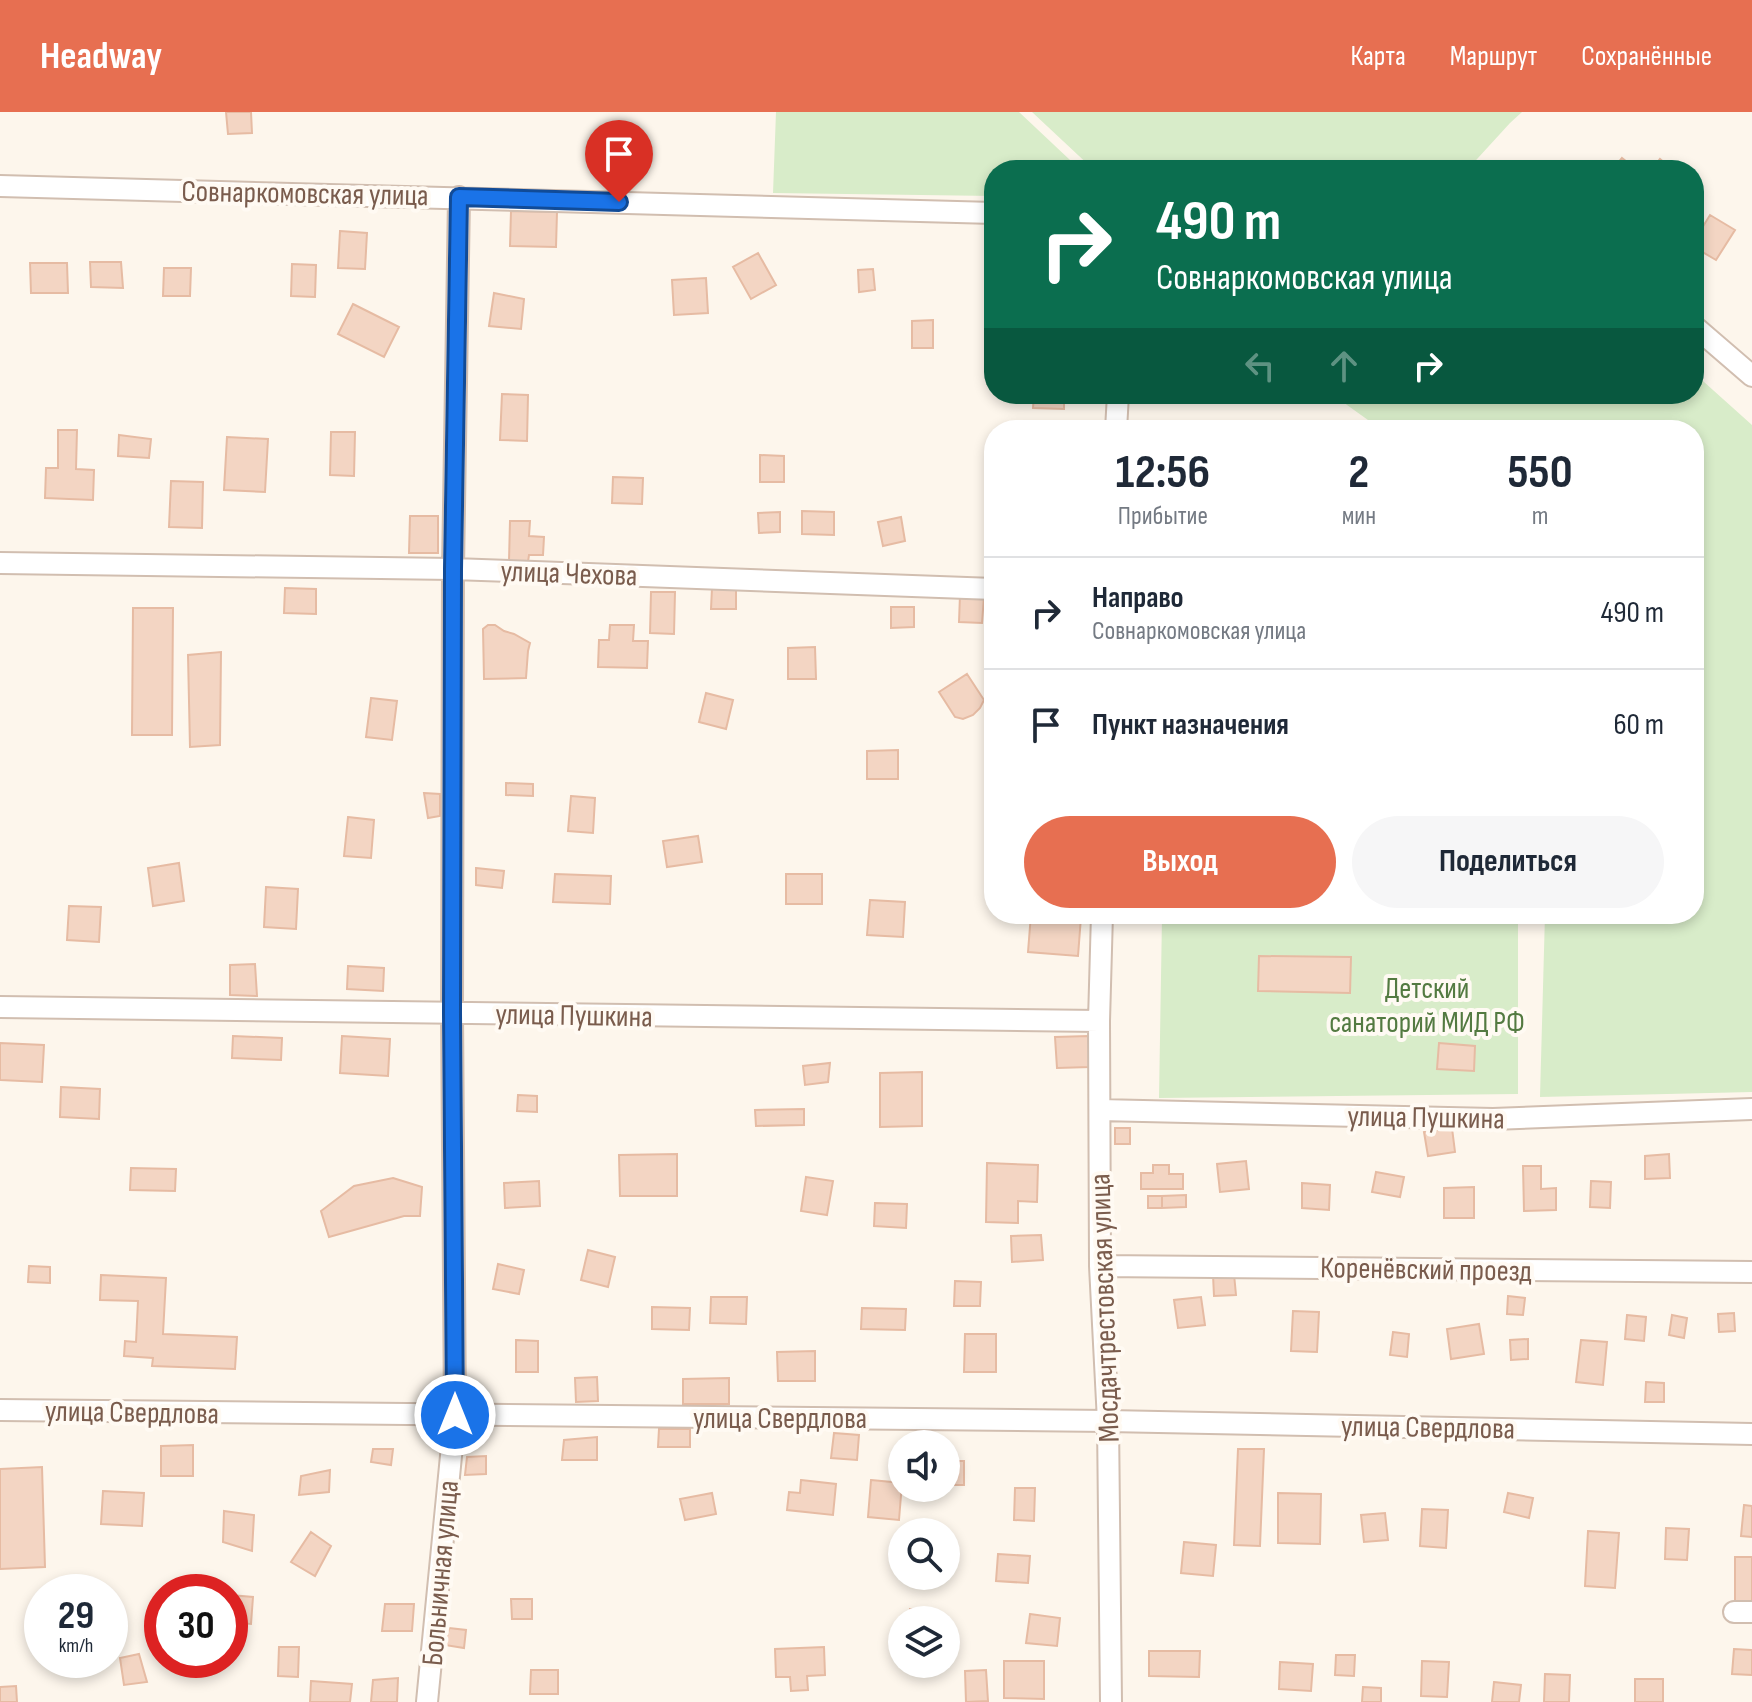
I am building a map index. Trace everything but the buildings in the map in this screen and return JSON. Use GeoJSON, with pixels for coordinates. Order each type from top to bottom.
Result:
{"type":"FeatureCollection","features":[{"type":"Feature","properties":{"kind":"street","name":"Совнаркомовская улица"},"geometry":{"type":"LineString","coordinates":[[0,186],[984,213]]}},
{"type":"Feature","properties":{"kind":"street","name":"Больничная улица"},"geometry":{"type":"LineString","coordinates":[[427,1702],[455,1415],[453,569],[459,197]]}},
{"type":"Feature","properties":{"kind":"street"},"geometry":{"type":"LineString","coordinates":[[1704,335],[1752,376]]}},
{"type":"Feature","properties":{"kind":"street","name":"улица Чехова"},"geometry":{"type":"LineString","coordinates":[[0,563],[453,569],[984,589]]}},
{"type":"Feature","properties":{"kind":"street","name":"Мосдачтрестовская улица"},"geometry":{"type":"LineString","coordinates":[[1102,924],[1100,1266],[1108,1421],[1111,1702]]}},
{"type":"Feature","properties":{"kind":"street","name":"улица Пушкина"},"geometry":{"type":"LineString","coordinates":[[0,1007],[1099,1021]]}},
{"type":"Feature","properties":{"kind":"street","name":"улица Пушкина"},"geometry":{"type":"LineString","coordinates":[[1100,1110],[1493,1119],[1752,1109]]}},
{"type":"Feature","properties":{"kind":"street","name":"Коренёвский проезд"},"geometry":{"type":"LineString","coordinates":[[1100,1266],[1752,1272]]}},
{"type":"Feature","properties":{"kind":"street","name":"улица Свердлова"},"geometry":{"type":"LineString","coordinates":[[0,1410],[1108,1421],[1752,1434]]}},
{"type":"Feature","properties":{"kind":"green space"},"geometry":{"type":"Polygon","coordinates":[[[776,112],[1019,112],[1070,160],[984,160],[984,196],[773,193],[776,112]]]}},
{"type":"Feature","properties":{"kind":"green space"},"geometry":{"type":"Polygon","coordinates":[[[1032,112],[1522,112],[1476,160],[1083,160],[1032,112]]]}},
{"type":"Feature","properties":{"kind":"green space"},"geometry":{"type":"Polygon","coordinates":[[[1704,382],[1752,425],[1752,1092],[1540,1097],[1545,924],[1704,924],[1704,420],[1368,420],[1347,405],[1704,404],[1704,382]]]}},
{"type":"Feature","properties":{"kind":"green space","name":"Детский санаторий МИД РФ"},"geometry":{"type":"Polygon","coordinates":[[[1162,924],[1518,924],[1518,1094],[1159,1098],[1162,924]]]}},
{"type":"Feature","properties":{"kind":"route"},"geometry":{"type":"LineString","coordinates":[[455,1415],[453,569],[459,197],[619,202]]}}]}
